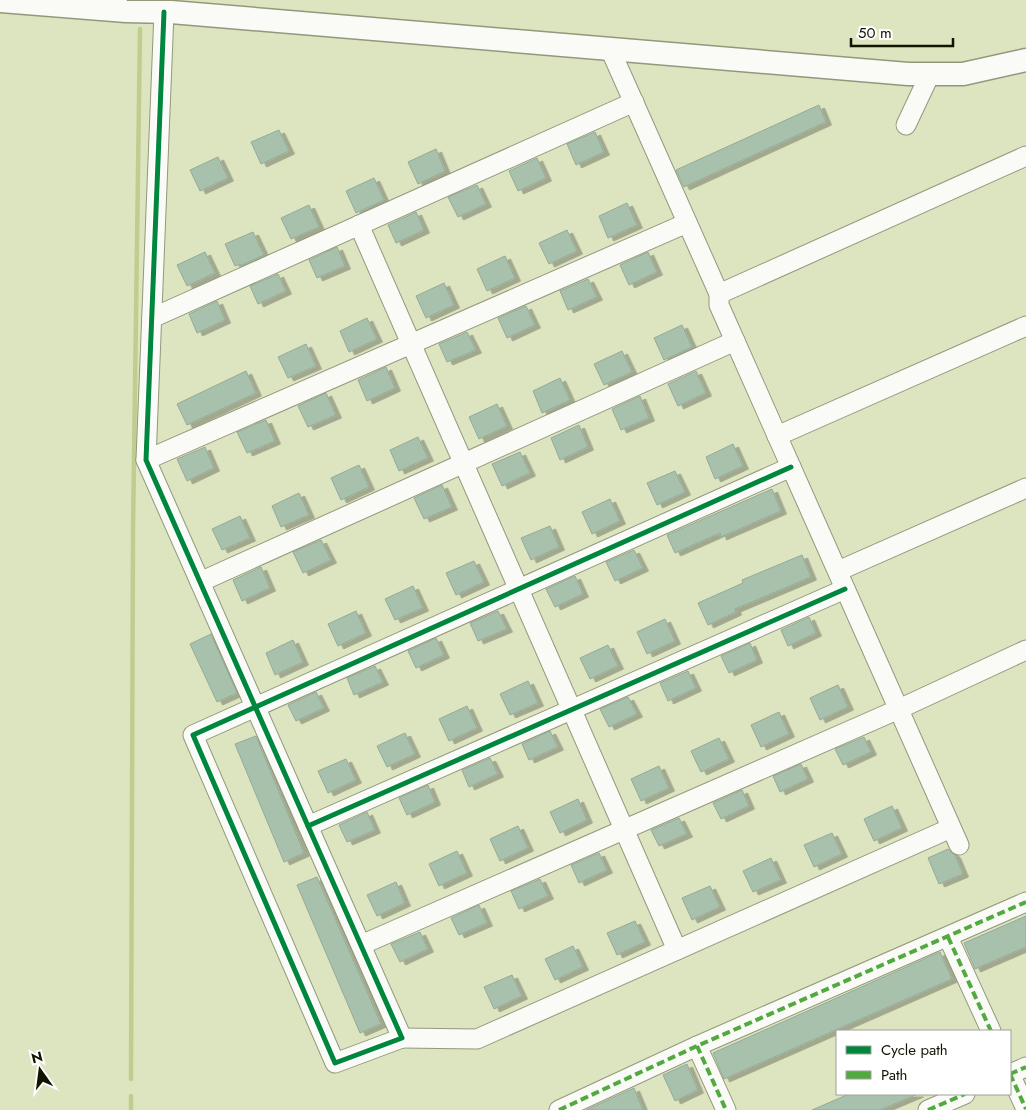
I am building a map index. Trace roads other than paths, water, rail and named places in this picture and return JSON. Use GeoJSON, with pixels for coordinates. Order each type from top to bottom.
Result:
{"type":"FeatureCollection","features":[{"type":"Feature","properties":{"kind":"main road"},"geometry":{"type":"LineString","coordinates":[[0,1],[126,11],[164,12],[930,74],[963,74],[1026,60]]}},
{"type":"Feature","properties":{"kind":"street"},"geometry":{"type":"LineString","coordinates":[[164,12],[146,460],[402,1038]]}},
{"type":"Feature","properties":{"kind":"street"},"geometry":{"type":"LineString","coordinates":[[610,49],[719,294],[719,305],[960,845]]}},
{"type":"Feature","properties":{"kind":"street"},"geometry":{"type":"LineString","coordinates":[[906,125],[930,74]]}},
{"type":"Feature","properties":{"kind":"street"},"geometry":{"type":"LineString","coordinates":[[152,318],[634,102]]}},
{"type":"Feature","properties":{"kind":"street"},"geometry":{"type":"LineString","coordinates":[[719,294],[1026,156]]}},
{"type":"Feature","properties":{"kind":"street"},"geometry":{"type":"LineString","coordinates":[[146,460],[687,223]]}},
{"type":"Feature","properties":{"kind":"street"},"geometry":{"type":"LineString","coordinates":[[359,225],[677,950]]}},
{"type":"Feature","properties":{"kind":"street"},"geometry":{"type":"LineString","coordinates":[[777,436],[1026,326]]}},
{"type":"Feature","properties":{"kind":"street"},"geometry":{"type":"LineString","coordinates":[[200,582],[735,341]]}},
{"type":"Feature","properties":{"kind":"street"},"geometry":{"type":"LineString","coordinates":[[791,467],[193,735],[335,1063],[402,1038],[477,1039],[951,828]]}},
{"type":"Feature","properties":{"kind":"street"},"geometry":{"type":"LineString","coordinates":[[838,571],[1026,488]]}},
{"type":"Feature","properties":{"kind":"street"},"geometry":{"type":"LineString","coordinates":[[308,826],[845,589]]}},
{"type":"Feature","properties":{"kind":"street"},"geometry":{"type":"LineString","coordinates":[[360,945],[899,709],[1026,650]]}},
{"type":"Feature","properties":{"kind":"street"},"geometry":{"type":"LineString","coordinates":[[559,1110],[697,1046],[1026,902]]}},
{"type":"Feature","properties":{"kind":"street"},"geometry":{"type":"LineString","coordinates":[[948,937],[991,1030]]}},
{"type":"Feature","properties":{"kind":"street"},"geometry":{"type":"LineString","coordinates":[[697,1046],[726,1110]]}},
{"type":"Feature","properties":{"kind":"street"},"geometry":{"type":"LineString","coordinates":[[1011,1074],[1026,1067]]}},
{"type":"Feature","properties":{"kind":"street"},"geometry":{"type":"LineString","coordinates":[[1011,1076],[1026,1109]]}},
{"type":"Feature","properties":{"kind":"street"},"geometry":{"type":"LineString","coordinates":[[928,1110],[963,1095]]}},
{"type":"Feature","properties":{"kind":"waterway"},"geometry":{"type":"LineString","coordinates":[[131,1079],[133,530],[140,29]]}},
{"type":"Feature","properties":{"kind":"waterway"},"geometry":{"type":"LineString","coordinates":[[131,1096],[131,1110]]}}]}
